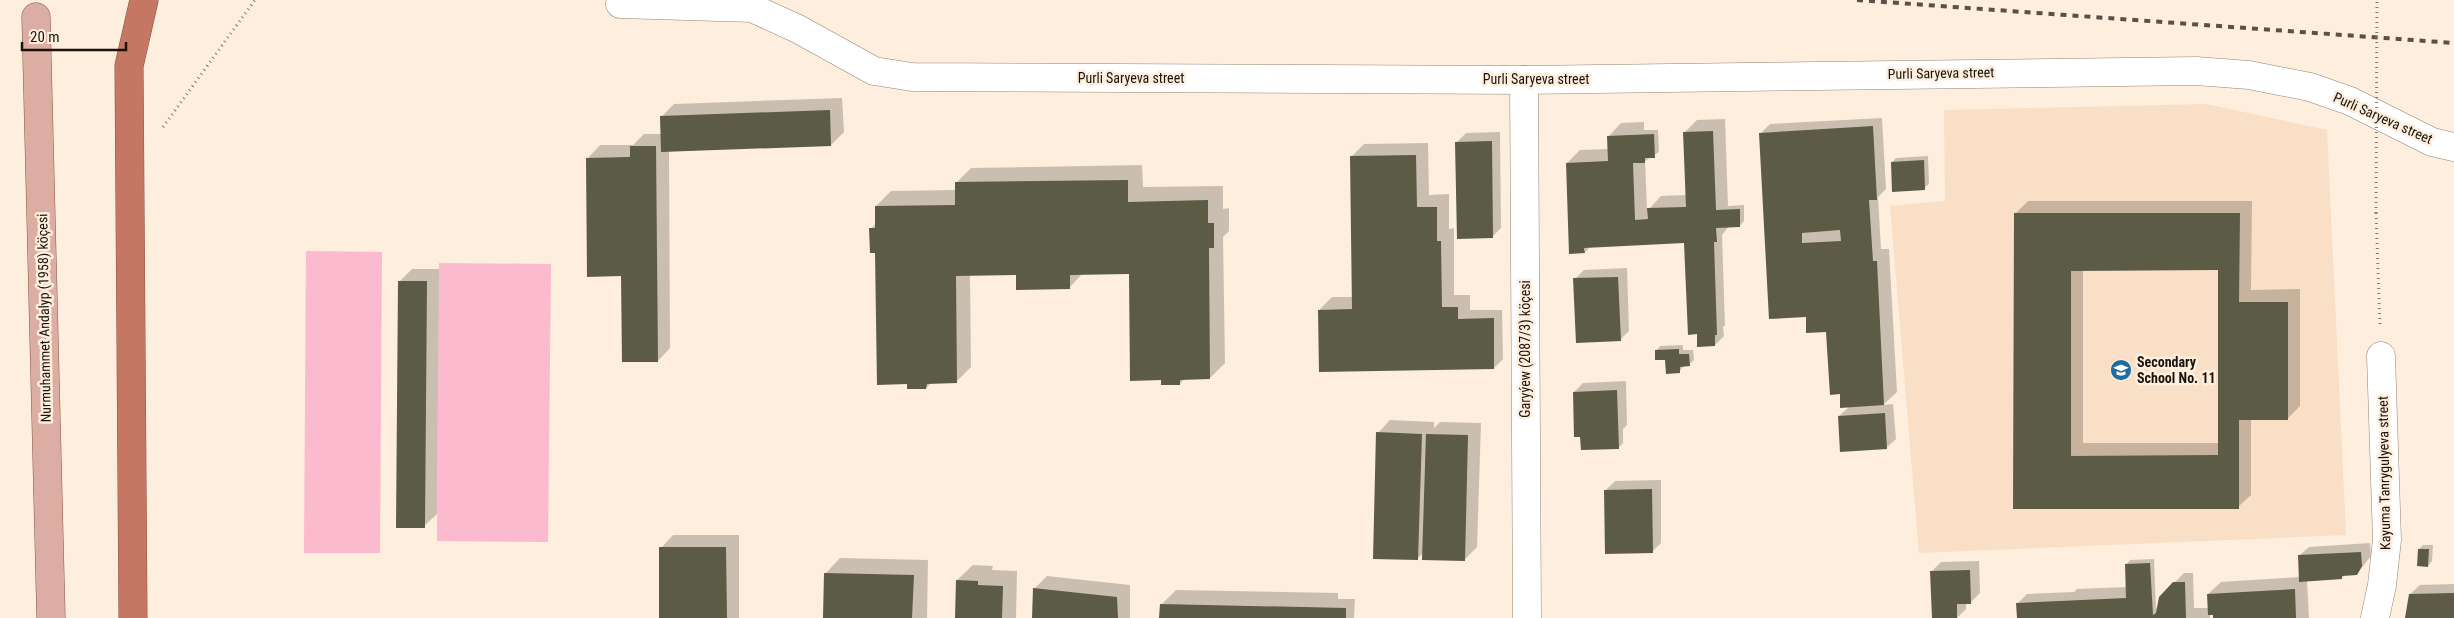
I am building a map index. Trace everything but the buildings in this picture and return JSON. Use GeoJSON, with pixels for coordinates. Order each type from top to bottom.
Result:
{"type":"FeatureCollection","features":[{"type":"Feature","properties":{"kind":"highway"},"geometry":{"type":"LineString","coordinates":[[133,618],[130,66],[144,0]]}},
{"type":"Feature","properties":{"kind":"main road","name":"Nurmuhammet Andalyp (1958) köçesi"},"geometry":{"type":"LineString","coordinates":[[36,17],[51,618]]}},
{"type":"Feature","properties":{"kind":"street","name":"Purli Saryeva street"},"geometry":{"type":"LineString","coordinates":[[620,4],[752,8],[798,29],[874,71],[912,76],[1524,80],[1996,72],[2196,71],[2249,75],[2310,87],[2350,101],[2432,142],[2454,146]]}},
{"type":"Feature","properties":{"kind":"street","name":"Garyýew (2087/3) köçesi"},"geometry":{"type":"LineString","coordinates":[[1524,80],[1527,618]]}},
{"type":"Feature","properties":{"kind":"street","name":"Kayuma Tanrygulyeva street"},"geometry":{"type":"LineString","coordinates":[[2375,618],[2382,585],[2387,540],[2381,356]]}},
{"type":"Feature","properties":{"kind":"path"},"geometry":{"type":"LineString","coordinates":[[159,131],[256,0]]}},
{"type":"Feature","properties":{"kind":"path"},"geometry":{"type":"LineString","coordinates":[[2377,0],[2376,213],[2381,356]]}},
{"type":"Feature","properties":{"kind":"shaded area","name":"Secondary School No. 11"},"geometry":{"type":"Polygon","coordinates":[[[2206,104],[2327,130],[2346,535],[1919,553],[1890,206],[1945,201],[1944,110],[2206,104]]]}},
{"type":"Feature","properties":{"kind":"shaded area"},"geometry":{"type":"Polygon","coordinates":[[[306,251],[382,252],[380,553],[304,553],[306,251]]]}},
{"type":"Feature","properties":{"kind":"shaded area"},"geometry":{"type":"Polygon","coordinates":[[[439,263],[551,264],[548,542],[437,541],[439,263]]]}},
{"type":"Feature","properties":{"kind":"railway"},"geometry":{"type":"LineString","coordinates":[[1857,0],[2454,43]]}},
{"type":"Feature","properties":{"kind":"place","name":"Secondary School No. 11"},"geometry":{"type":"Point","coordinates":[2121,370]}}]}
